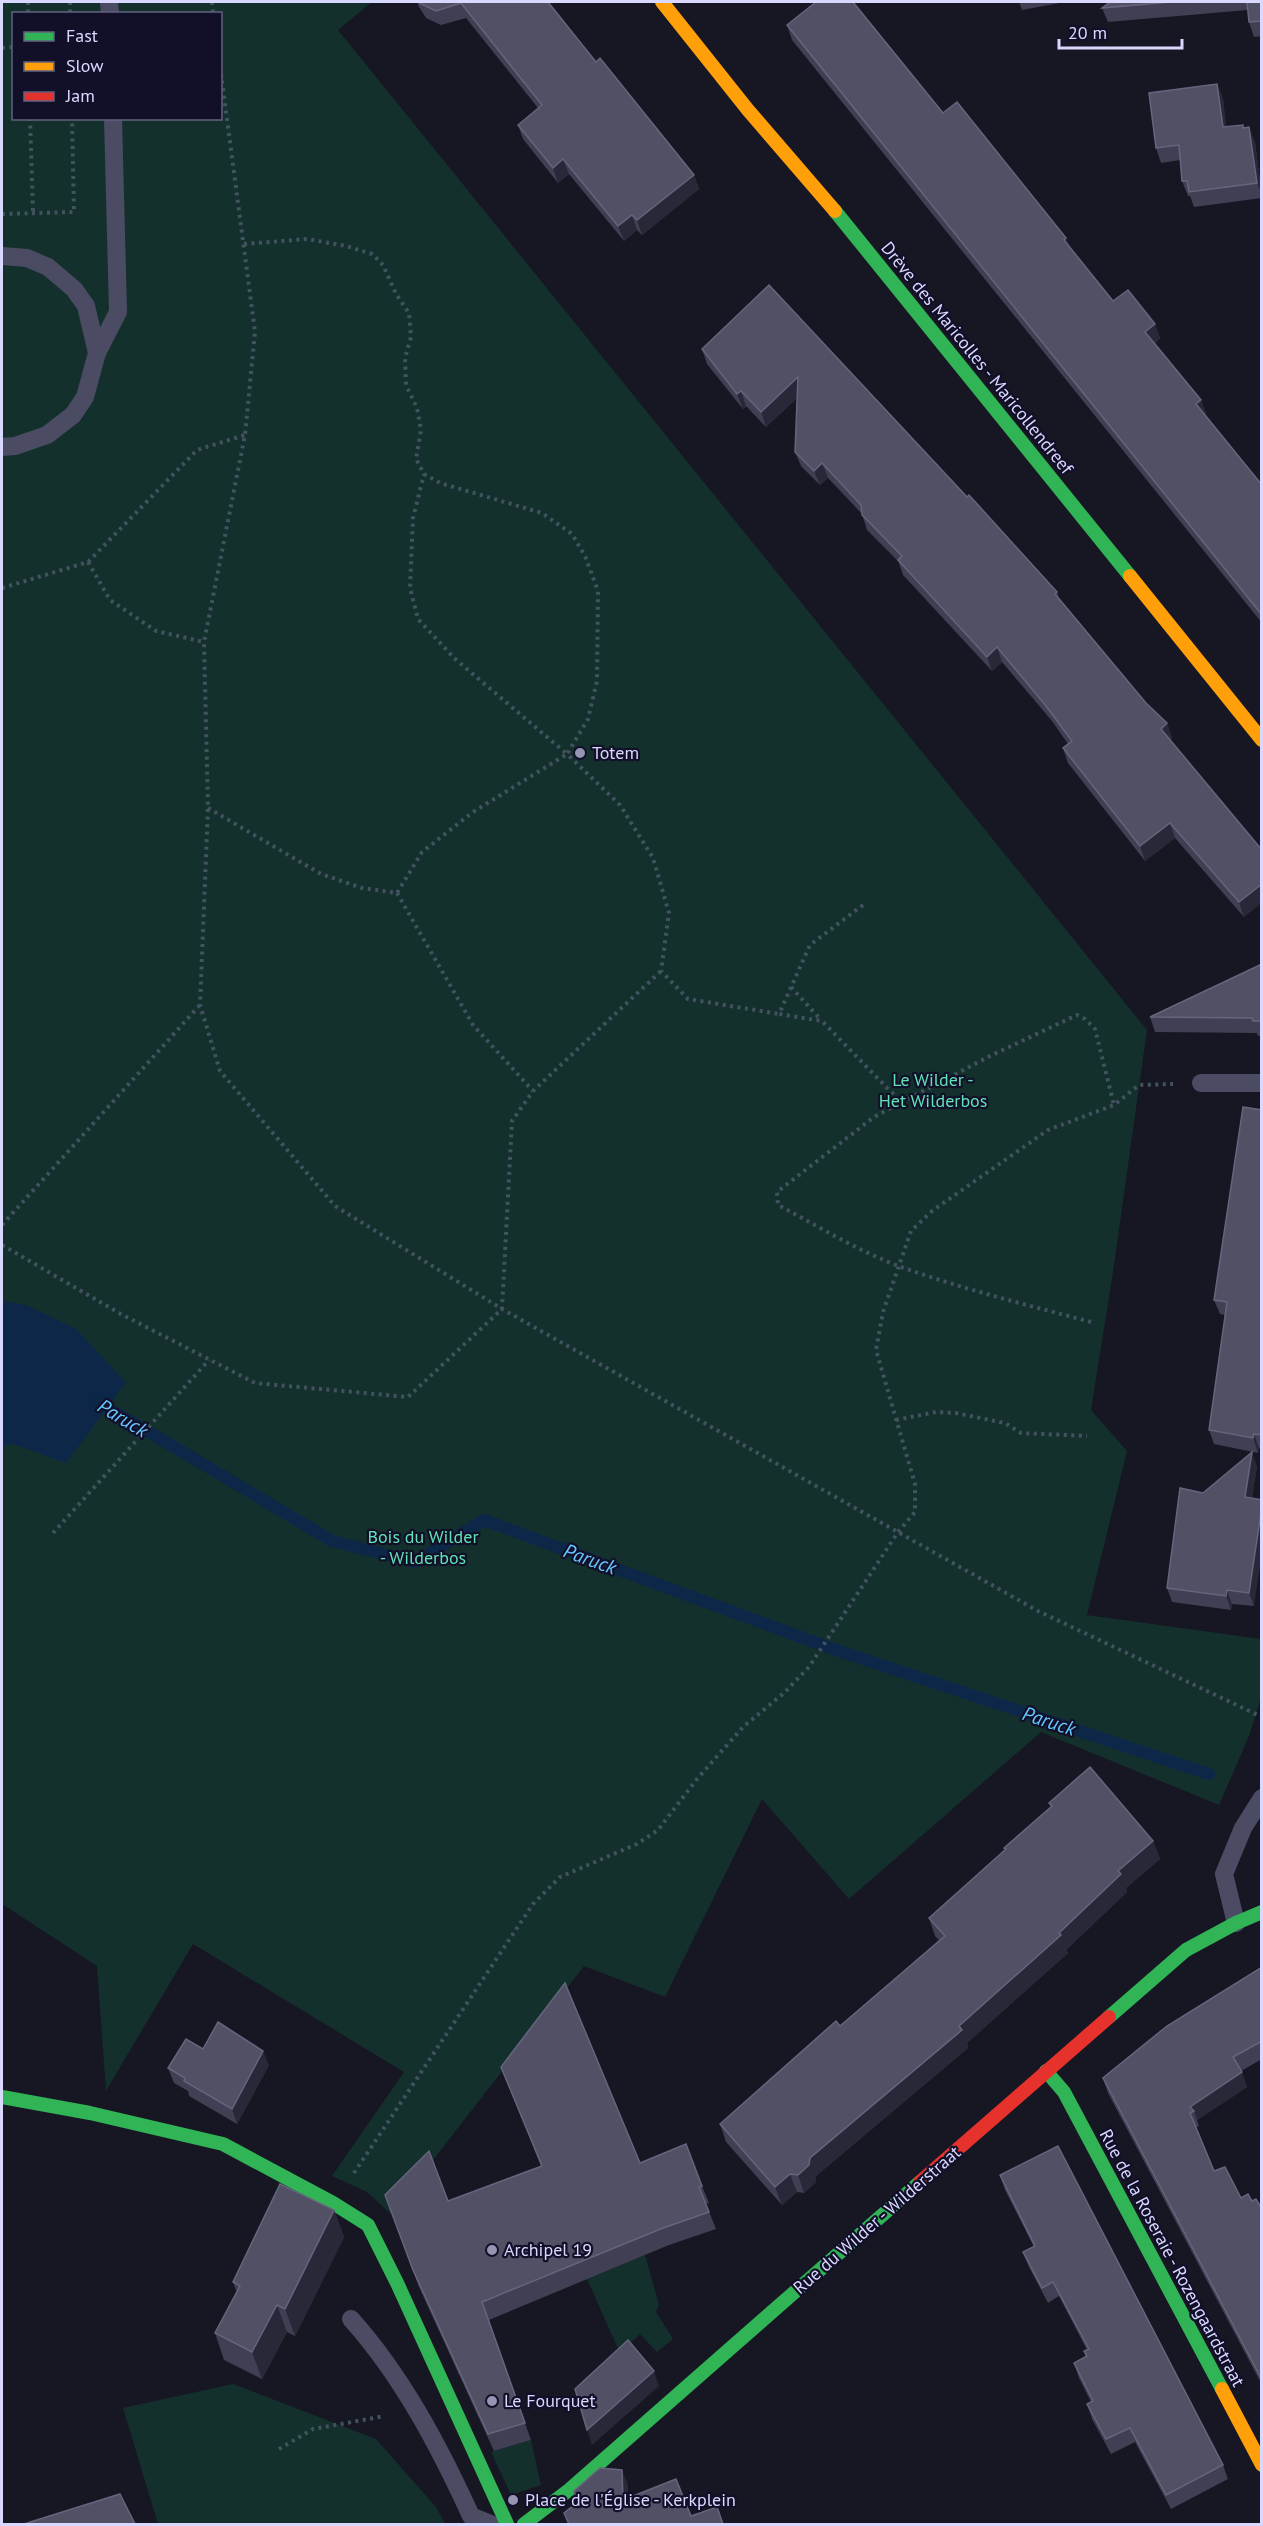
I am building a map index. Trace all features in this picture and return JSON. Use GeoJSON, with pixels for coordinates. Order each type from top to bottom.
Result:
{"type":"FeatureCollection","features":[{"type":"Feature","properties":{"kind":"street","name":"Drève des Maricolles - Maricollendreef"},"geometry":{"type":"LineString","coordinates":[[662,2],[748,110],[820,192],[1262,740]]}},
{"type":"Feature","properties":{"kind":"street","name":"Rue du Wilder - Wilderstraat"},"geometry":{"type":"LineString","coordinates":[[524,2524],[569,2490],[1186,1950],[1262,1912]]}},
{"type":"Feature","properties":{"kind":"street","name":"Rue de la Roseraie - Rozengaardstraat"},"geometry":{"type":"LineString","coordinates":[[1046,2071],[1064,2092],[1262,2465]]}},
{"type":"Feature","properties":{"kind":"street"},"geometry":{"type":"LineString","coordinates":[[2,2097],[90,2113],[224,2144],[333,2203],[368,2225],[398,2285],[507,2524]]}},
{"type":"Feature","properties":{"kind":"lane"},"geometry":{"type":"LineString","coordinates":[[2,447],[15,446],[47,435],[73,415],[85,397],[97,353],[118,312],[113,120]]}},
{"type":"Feature","properties":{"kind":"lane"},"geometry":{"type":"LineString","coordinates":[[2,256],[27,258],[48,267],[74,289],[86,306],[97,353]]}},
{"type":"Feature","properties":{"kind":"lane"},"geometry":{"type":"LineString","coordinates":[[1201,1083],[1262,1083]]}},
{"type":"Feature","properties":{"kind":"lane"},"geometry":{"type":"LineString","coordinates":[[1236,1923],[1224,1874],[1243,1828],[1262,1798]]}},
{"type":"Feature","properties":{"kind":"lane"},"geometry":{"type":"LineString","coordinates":[[351,2319],[378,2349],[426,2427],[471,2516],[491,2524]]}},
{"type":"Feature","properties":{"kind":"path"},"geometry":{"type":"LineString","coordinates":[[222,81],[255,332],[245,435],[204,642],[208,808],[200,1005],[220,1071],[334,1206],[502,1310],[1038,1611],[1262,1717]]}},
{"type":"Feature","properties":{"kind":"path"},"geometry":{"type":"LineString","coordinates":[[30,120],[33,212]]}},
{"type":"Feature","properties":{"kind":"path"},"geometry":{"type":"LineString","coordinates":[[2,213],[74,212],[72,120]]}},
{"type":"Feature","properties":{"kind":"path"},"geometry":{"type":"LineString","coordinates":[[244,244],[307,239],[346,246],[372,254],[382,265],[396,294],[409,313],[411,337],[405,358],[406,384],[417,408],[421,430],[416,459],[424,474],[440,483],[542,513],[572,534],[585,556],[598,591],[597,681],[588,719],[567,754],[473,812],[422,852],[397,893]]}},
{"type":"Feature","properties":{"kind":"path"},"geometry":{"type":"LineString","coordinates":[[2,588],[88,562],[197,450],[245,435]]}},
{"type":"Feature","properties":{"kind":"path"},"geometry":{"type":"LineString","coordinates":[[2,1245],[119,1313],[255,1383],[408,1397],[502,1310],[512,1121],[533,1092],[661,971],[669,913],[653,858],[620,804],[567,754],[454,658],[418,619],[410,588],[413,518],[424,474]]}},
{"type":"Feature","properties":{"kind":"path"},"geometry":{"type":"LineString","coordinates":[[88,562],[110,600],[119,607],[156,631],[204,642]]}},
{"type":"Feature","properties":{"kind":"path"},"geometry":{"type":"LineString","coordinates":[[208,808],[321,874],[362,888],[397,893]]}},
{"type":"Feature","properties":{"kind":"path"},"geometry":{"type":"LineString","coordinates":[[397,893],[473,1025],[533,1092]]}},
{"type":"Feature","properties":{"kind":"path"},"geometry":{"type":"LineString","coordinates":[[778,1014],[810,945],[863,905]]}},
{"type":"Feature","properties":{"kind":"path"},"geometry":{"type":"LineString","coordinates":[[661,971],[688,999],[822,1021]]}},
{"type":"Feature","properties":{"kind":"path"},"geometry":{"type":"LineString","coordinates":[[791,987],[900,1104]]}},
{"type":"Feature","properties":{"kind":"path"},"geometry":{"type":"LineString","coordinates":[[2,1225],[200,1005]]}},
{"type":"Feature","properties":{"kind":"path"},"geometry":{"type":"LineString","coordinates":[[1091,1322],[995,1297],[900,1266],[845,1241],[778,1205],[777,1192],[874,1117],[990,1056],[1077,1015],[1095,1029],[1114,1105]]}},
{"type":"Feature","properties":{"kind":"path"},"geometry":{"type":"LineString","coordinates":[[333,2203],[533,1904],[560,1876],[637,1844],[658,1830],[697,1779],[743,1727],[784,1693],[809,1667],[898,1532],[915,1512],[915,1484],[876,1350],[883,1312],[911,1231],[932,1211],[1048,1130],[1114,1105],[1139,1085],[1201,1083]]}},
{"type":"Feature","properties":{"kind":"path"},"geometry":{"type":"LineString","coordinates":[[53,1533],[209,1359]]}},
{"type":"Feature","properties":{"kind":"path"},"geometry":{"type":"LineString","coordinates":[[896,1420],[936,1412],[956,1413],[1005,1423],[1021,1432],[1088,1436]]}},
{"type":"Feature","properties":{"kind":"path"},"geometry":{"type":"LineString","coordinates":[[279,2449],[313,2429],[388,2415],[426,2427]]}},
{"type":"Feature","properties":{"kind":"green space","name":"Bois du Wilder - Wilderbos"},"geometry":{"type":"Polygon","coordinates":[[[2,2],[372,2],[338,30],[1147,1030],[1091,1410],[1127,1451],[1087,1615],[1261,1639],[1260,1701],[1249,1736],[1219,1805],[1041,1732],[849,1899],[762,1799],[665,1997],[584,1966],[391,2214],[367,2192],[332,2176],[404,2072],[193,1944],[106,2091],[97,1966],[2,1904],[2,2]]]}},
{"type":"Feature","properties":{"kind":"green space"},"geometry":{"type":"Polygon","coordinates":[[[645,2255],[659,2305],[656,2312],[673,2339],[657,2352],[640,2334],[620,2353],[587,2279],[645,2255]]]}},
{"type":"Feature","properties":{"kind":"green space"},"geometry":{"type":"Polygon","coordinates":[[[233,2384],[376,2439],[436,2507],[445,2524],[158,2524],[123,2408],[233,2384]]]}},
{"type":"Feature","properties":{"kind":"green space"},"geometry":{"type":"Polygon","coordinates":[[[531,2440],[541,2485],[511,2495],[491,2452],[531,2440]]]}},
{"type":"Feature","properties":{"kind":"water"},"geometry":{"type":"Polygon","coordinates":[[[2,1301],[26,1305],[76,1329],[126,1383],[66,1463],[13,1444],[2,1446],[2,1301]]]}},
{"type":"Feature","properties":{"kind":"building"},"geometry":{"type":"Polygon","coordinates":[[[419,2],[548,2],[596,62],[600,58],[694,175],[637,220],[632,215],[618,226],[563,159],[553,168],[518,125],[542,105],[461,3],[436,11],[419,2]]]}},
{"type":"Feature","properties":{"kind":"building"},"geometry":{"type":"Polygon","coordinates":[[[816,2],[853,2],[943,113],[957,102],[1066,238],[1064,240],[1113,301],[1128,290],[1155,324],[1145,332],[1201,400],[1196,404],[1262,485],[1262,615],[787,25],[816,2]]]}},
{"type":"Feature","properties":{"kind":"building"},"geometry":{"type":"Polygon","coordinates":[[[1110,2],[1171,2],[1102,8],[1110,2]]]}},
{"type":"Feature","properties":{"kind":"building"},"geometry":{"type":"Polygon","coordinates":[[[1247,2],[1262,2],[1262,21],[1249,22],[1247,2]]]}},
{"type":"Feature","properties":{"kind":"building"},"geometry":{"type":"Polygon","coordinates":[[[1217,84],[1223,127],[1243,125],[1243,128],[1249,127],[1257,183],[1189,192],[1187,181],[1182,181],[1179,145],[1156,148],[1149,93],[1217,84]]]}},
{"type":"Feature","properties":{"kind":"building"},"geometry":{"type":"Polygon","coordinates":[[[769,285],[967,497],[969,495],[1057,592],[1055,594],[1146,703],[1167,723],[1161,729],[1262,850],[1262,884],[1239,902],[1170,823],[1140,846],[1063,748],[1072,741],[997,647],[987,657],[898,560],[902,556],[862,515],[861,505],[822,463],[814,471],[795,452],[798,377],[761,412],[741,391],[737,394],[702,349],[769,285]]]}},
{"type":"Feature","properties":{"kind":"building"},"geometry":{"type":"Polygon","coordinates":[[[1262,964],[1262,1021],[1253,1021],[1252,1018],[1150,1017],[1262,964]]]}},
{"type":"Feature","properties":{"kind":"building"},"geometry":{"type":"Polygon","coordinates":[[[1243,1107],[1262,1110],[1262,1435],[1254,1434],[1253,1438],[1209,1430],[1227,1302],[1214,1300],[1243,1107]]]}},
{"type":"Feature","properties":{"kind":"building"},"geometry":{"type":"Polygon","coordinates":[[[1252,1452],[1245,1497],[1262,1500],[1262,1506],[1249,1593],[1227,1590],[1226,1596],[1167,1588],[1180,1488],[1203,1493],[1252,1452]]]}},
{"type":"Feature","properties":{"kind":"building"},"geometry":{"type":"Polygon","coordinates":[[[1090,1767],[1153,1841],[1118,1871],[1121,1874],[1059,1933],[1061,1935],[959,2026],[962,2030],[810,2158],[809,2165],[798,2175],[790,2174],[775,2187],[720,2124],[836,2021],[840,2026],[945,1936],[929,1918],[1052,1806],[1049,1803],[1090,1767]]]}},
{"type":"Feature","properties":{"kind":"building"},"geometry":{"type":"Polygon","coordinates":[[[1262,1967],[1262,2041],[1233,2057],[1242,2072],[1190,2107],[1194,2111],[1190,2113],[1214,2171],[1225,2167],[1241,2198],[1248,2194],[1252,2201],[1256,2199],[1262,2209],[1262,2380],[1103,2078],[1167,2026],[1262,1967]]]}},
{"type":"Feature","properties":{"kind":"building"},"geometry":{"type":"Polygon","coordinates":[[[565,1983],[640,2163],[686,2144],[709,2212],[663,2228],[482,2302],[525,2423],[488,2434],[413,2270],[385,2195],[429,2151],[448,2201],[542,2166],[501,2067],[565,1983]]]}},
{"type":"Feature","properties":{"kind":"building"},"geometry":{"type":"Polygon","coordinates":[[[218,2022],[263,2051],[232,2109],[184,2081],[185,2078],[168,2068],[186,2039],[203,2049],[218,2022]]]}},
{"type":"Feature","properties":{"kind":"building"},"geometry":{"type":"Polygon","coordinates":[[[1058,2146],[1223,2465],[1166,2495],[1130,2428],[1106,2439],[1087,2404],[1093,2401],[1074,2363],[1087,2356],[1084,2351],[1089,2349],[1053,2282],[1042,2288],[1023,2252],[1035,2246],[1000,2175],[1058,2146]]]}},
{"type":"Feature","properties":{"kind":"building"},"geometry":{"type":"Polygon","coordinates":[[[280,2184],[334,2210],[285,2309],[277,2305],[252,2352],[215,2333],[240,2286],[233,2282],[280,2184]]]}},
{"type":"Feature","properties":{"kind":"building"},"geometry":{"type":"Polygon","coordinates":[[[628,2340],[654,2371],[587,2430],[575,2389],[628,2340]]]}},
{"type":"Feature","properties":{"kind":"building"},"geometry":{"type":"Polygon","coordinates":[[[600,2468],[622,2470],[623,2500],[676,2479],[691,2516],[717,2507],[723,2524],[569,2524],[564,2513],[574,2505],[574,2491],[600,2468]]]}},
{"type":"Feature","properties":{"kind":"building"},"geometry":{"type":"Polygon","coordinates":[[[120,2494],[135,2524],[24,2524],[120,2494]]]}},
{"type":"Feature","properties":{"kind":"waterway","name":"Paruck"},"geometry":{"type":"LineString","coordinates":[[95,1400],[332,1541],[415,1562],[484,1520],[833,1649],[1209,1774]]}},
{"type":"Feature","properties":{"kind":"traffic: fast"},"geometry":{"type":"LineString","coordinates":[[835,211],[1130,576]]}},
{"type":"Feature","properties":{"kind":"traffic: fast"},"geometry":{"type":"LineString","coordinates":[[1109,2017],[1186,1950],[1262,1912]]}},
{"type":"Feature","properties":{"kind":"traffic: fast"},"geometry":{"type":"LineString","coordinates":[[1046,2071],[1064,2092],[1222,2389]]}},
{"type":"Feature","properties":{"kind":"traffic: fast"},"geometry":{"type":"LineString","coordinates":[[2,2097],[90,2113],[223,2144],[333,2203],[368,2225],[398,2285],[507,2524]]}},
{"type":"Feature","properties":{"kind":"traffic: fast"},"geometry":{"type":"LineString","coordinates":[[524,2524],[569,2490],[920,2182]]}},
{"type":"Feature","properties":{"kind":"traffic: slow"},"geometry":{"type":"LineString","coordinates":[[662,2],[748,110],[835,211]]}},
{"type":"Feature","properties":{"kind":"traffic: slow"},"geometry":{"type":"LineString","coordinates":[[1130,576],[1262,740]]}},
{"type":"Feature","properties":{"kind":"traffic: slow"},"geometry":{"type":"LineString","coordinates":[[1222,2389],[1262,2465]]}},
{"type":"Feature","properties":{"kind":"traffic: jam"},"geometry":{"type":"LineString","coordinates":[[920,2182],[1109,2017]]}},
{"type":"Feature","properties":{"kind":"place","name":"Totem"},"geometry":{"type":"Point","coordinates":[580,753]}},
{"type":"Feature","properties":{"kind":"place","name":"Archipel 19"},"geometry":{"type":"Point","coordinates":[492,2250]}},
{"type":"Feature","properties":{"kind":"place","name":"Le Fourquet"},"geometry":{"type":"Point","coordinates":[492,2401]}},
{"type":"Feature","properties":{"kind":"place","name":"Place de l'Église - Kerkplein"},"geometry":{"type":"Point","coordinates":[513,2500]}},
{"type":"Feature","properties":{"kind":"park label","name":"Le Wilder - Het Wilderbos"},"geometry":{"type":"Point","coordinates":[933,1090]}}]}
